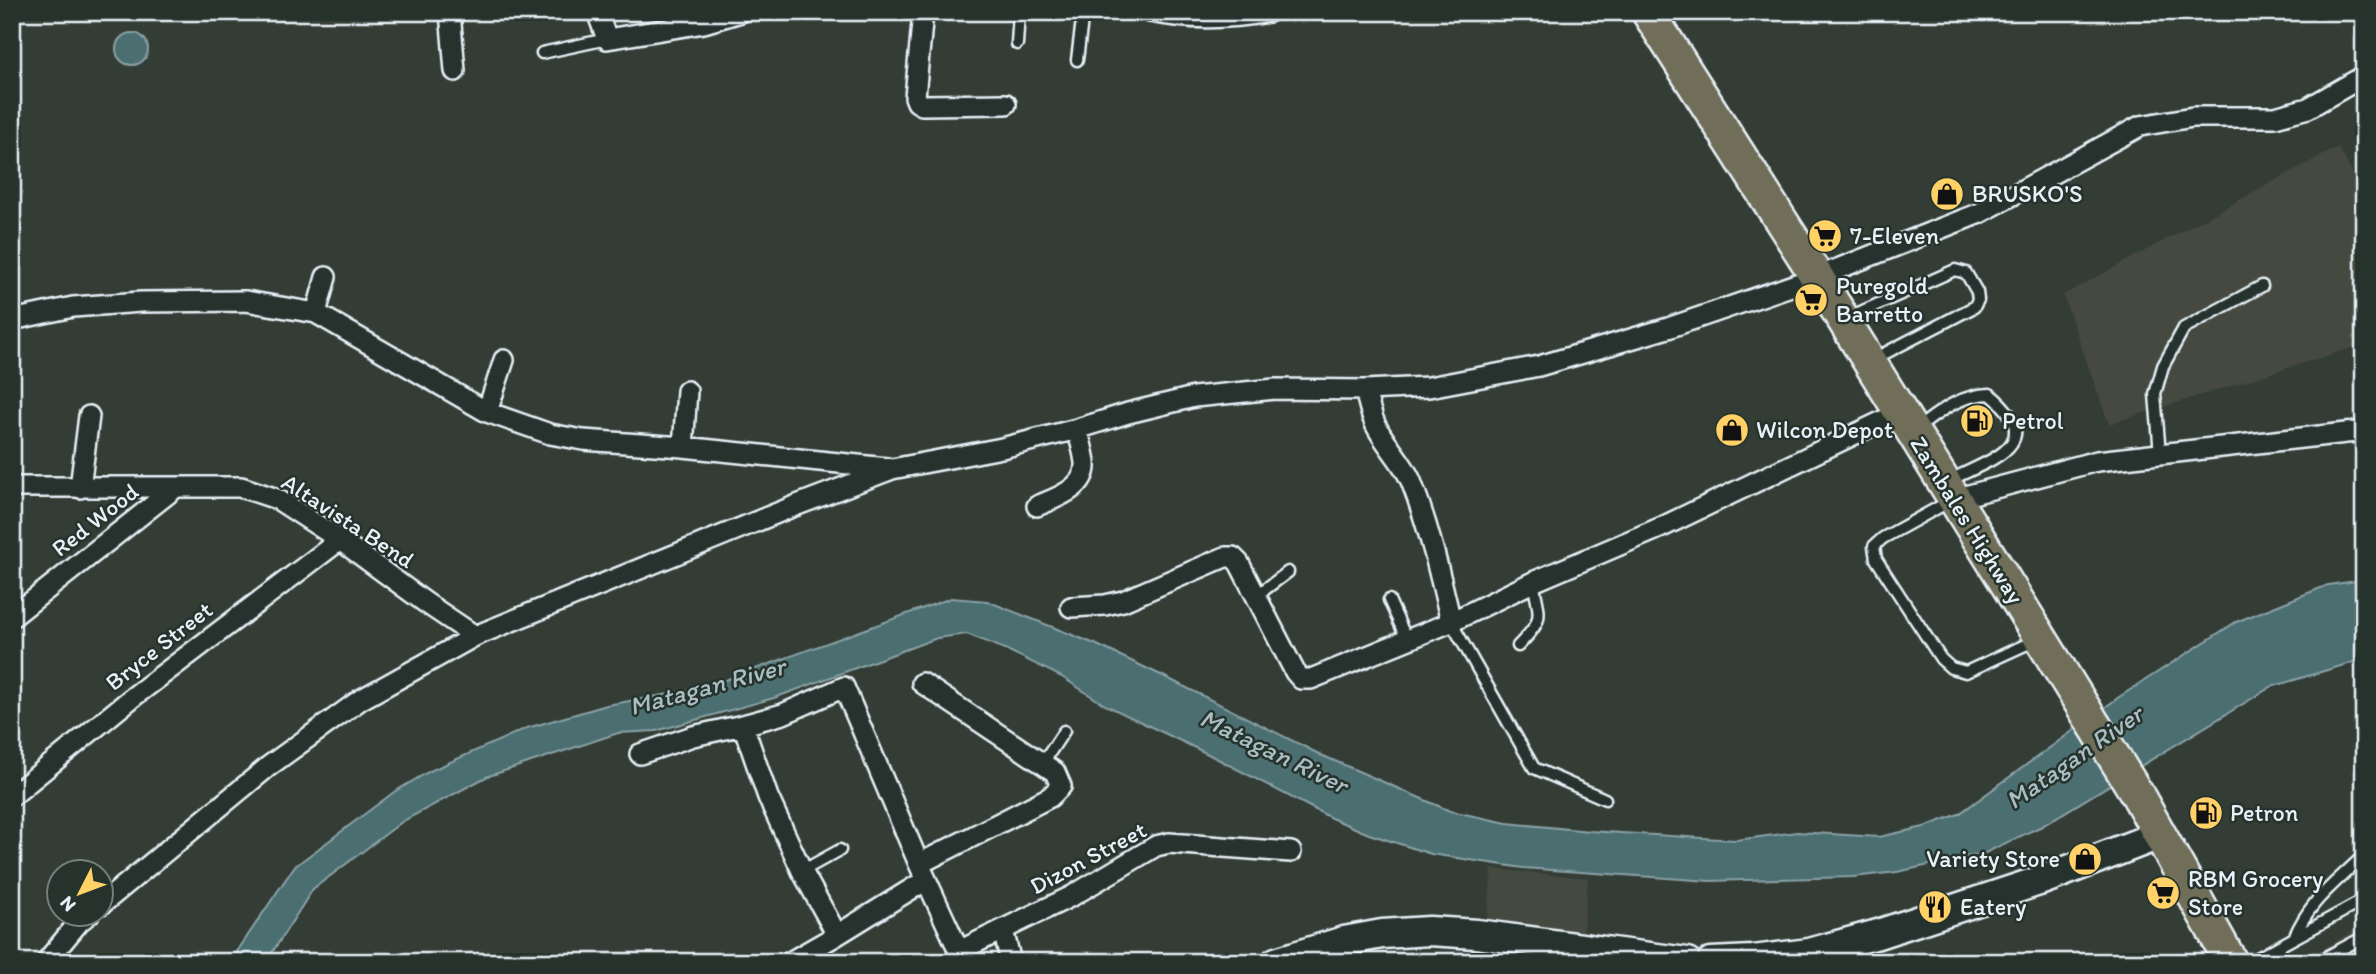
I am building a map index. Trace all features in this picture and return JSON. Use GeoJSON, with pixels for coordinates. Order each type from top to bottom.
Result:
{"type":"FeatureCollection","features":[{"type":"Feature","properties":{"kind":"main road","name":"Zambales Highway"},"geometry":{"type":"LineString","coordinates":[[1648,12],[1817,277],[2137,794],[2231,962]]}},
{"type":"Feature","properties":{"kind":"street"},"geometry":{"type":"LineString","coordinates":[[450,12],[455,71]]}},
{"type":"Feature","properties":{"kind":"street"},"geometry":{"type":"LineString","coordinates":[[597,12],[607,39],[704,23],[737,13]]}},
{"type":"Feature","properties":{"kind":"street"},"geometry":{"type":"LineString","coordinates":[[923,12],[915,97],[917,102],[922,105],[1006,104]]}},
{"type":"Feature","properties":{"kind":"street"},"geometry":{"type":"LineString","coordinates":[[1150,12],[1177,18],[1248,16],[1269,12]]}},
{"type":"Feature","properties":{"kind":"street"},"geometry":{"type":"LineString","coordinates":[[116,892],[269,766],[360,700],[475,636],[892,469],[953,459],[1194,397],[1275,389],[1365,390],[1429,387],[1539,366],[1668,328],[1817,277],[1980,213],[2140,127],[2193,117],[2275,117],[2308,108],[2364,76]]}},
{"type":"Feature","properties":{"kind":"street"},"geometry":{"type":"LineString","coordinates":[[316,313],[326,277]]}},
{"type":"Feature","properties":{"kind":"street"},"geometry":{"type":"LineString","coordinates":[[12,320],[73,307],[141,302],[246,301],[316,313],[487,412],[551,434],[583,440],[683,447],[892,469]]}},
{"type":"Feature","properties":{"kind":"street"},"geometry":{"type":"LineString","coordinates":[[487,412],[504,360]]}},
{"type":"Feature","properties":{"kind":"street"},"geometry":{"type":"LineString","coordinates":[[1365,390],[1379,431],[1402,463],[1411,481],[1438,562],[1451,622]]}},
{"type":"Feature","properties":{"kind":"street"},"geometry":{"type":"LineString","coordinates":[[683,447],[687,391]]}},
{"type":"Feature","properties":{"kind":"street"},"geometry":{"type":"LineString","coordinates":[[80,488],[89,416]]}},
{"type":"Feature","properties":{"kind":"street"},"geometry":{"type":"LineString","coordinates":[[1071,607],[1123,601],[1225,557],[1233,557],[1239,563],[1295,672],[1301,679],[1311,679],[1451,622],[1533,582],[1906,422]]}},
{"type":"Feature","properties":{"kind":"street"},"geometry":{"type":"LineString","coordinates":[[1037,506],[1066,494],[1079,483],[1086,466],[1077,429]]}},
{"type":"Feature","properties":{"kind":"street"},"geometry":{"type":"LineString","coordinates":[[1949,491],[2097,461],[2364,431]]}},
{"type":"Feature","properties":{"kind":"street","name":"Altavista Bend"},"geometry":{"type":"LineString","coordinates":[[12,487],[241,487],[277,499],[340,540],[475,636]]}},
{"type":"Feature","properties":{"kind":"street","name":"Red Wood"},"geometry":{"type":"LineString","coordinates":[[12,617],[175,488]]}},
{"type":"Feature","properties":{"kind":"street","name":"Bryce Street"},"geometry":{"type":"LineString","coordinates":[[12,796],[133,697],[340,540]]}},
{"type":"Feature","properties":{"kind":"street"},"geometry":{"type":"LineString","coordinates":[[790,962],[837,935],[922,872],[1050,797],[1061,786],[1055,772],[922,683]]}},
{"type":"Feature","properties":{"kind":"street","name":"Dizon Street"},"geometry":{"type":"LineString","coordinates":[[743,725],[783,714],[844,687],[922,872],[962,956],[1003,930],[1072,896],[1156,846],[1169,843],[1291,852]]}},
{"type":"Feature","properties":{"kind":"street"},"geometry":{"type":"LineString","coordinates":[[640,754],[693,736],[743,725],[768,797],[802,871],[837,935]]}},
{"type":"Feature","properties":{"kind":"street"},"geometry":{"type":"LineString","coordinates":[[1711,962],[1809,953],[1866,937],[2045,880],[2160,835]]}},
{"type":"Feature","properties":{"kind":"street"},"geometry":{"type":"LineString","coordinates":[[46,962],[74,928]]}},
{"type":"Feature","properties":{"kind":"street"},"geometry":{"type":"LineString","coordinates":[[1003,930],[1012,962]]}},
{"type":"Feature","properties":{"kind":"street"},"geometry":{"type":"LineString","coordinates":[[1276,962],[1344,941],[1382,934],[1429,931],[1477,934],[1687,962]]}},
{"type":"Feature","properties":{"kind":"lane"},"geometry":{"type":"LineString","coordinates":[[1017,44],[1019,12]]}},
{"type":"Feature","properties":{"kind":"lane"},"geometry":{"type":"LineString","coordinates":[[1077,60],[1083,12]]}},
{"type":"Feature","properties":{"kind":"lane"},"geometry":{"type":"LineString","coordinates":[[542,53],[607,39]]}},
{"type":"Feature","properties":{"kind":"lane"},"geometry":{"type":"LineString","coordinates":[[1843,320],[1955,270],[1966,273],[1972,281],[1978,300],[1975,307],[1868,362]]}},
{"type":"Feature","properties":{"kind":"lane"},"geometry":{"type":"LineString","coordinates":[[2160,455],[2155,394],[2163,366],[2184,328],[2262,286]]}},
{"type":"Feature","properties":{"kind":"lane"},"geometry":{"type":"LineString","coordinates":[[1906,422],[1946,408],[1971,395],[1990,394],[2006,408],[2013,421],[2014,443],[2004,453],[1883,538],[1874,546],[1876,559],[1941,659],[1951,668],[1966,672],[2040,638]]}},
{"type":"Feature","properties":{"kind":"lane"},"geometry":{"type":"LineString","coordinates":[[1256,596],[1288,572]]}},
{"type":"Feature","properties":{"kind":"lane"},"geometry":{"type":"LineString","coordinates":[[1518,646],[1537,627],[1540,618],[1533,582]]}},
{"type":"Feature","properties":{"kind":"lane"},"geometry":{"type":"LineString","coordinates":[[1389,600],[1407,640]]}},
{"type":"Feature","properties":{"kind":"lane"},"geometry":{"type":"LineString","coordinates":[[1451,622],[1534,768],[1605,799]]}},
{"type":"Feature","properties":{"kind":"lane"},"geometry":{"type":"LineString","coordinates":[[1042,764],[1064,731]]}},
{"type":"Feature","properties":{"kind":"lane"},"geometry":{"type":"LineString","coordinates":[[802,871],[840,850]]}},
{"type":"Feature","properties":{"kind":"lane"},"geometry":{"type":"LineString","coordinates":[[2294,938],[2302,917],[2319,896],[2364,855]]}},
{"type":"Feature","properties":{"kind":"lane"},"geometry":{"type":"LineString","coordinates":[[2250,962],[2364,900]]}},
{"type":"Feature","properties":{"kind":"lane"},"geometry":{"type":"LineString","coordinates":[[2317,962],[2364,937]]}},
{"type":"Feature","properties":{"kind":"lane"},"geometry":{"type":"LineString","coordinates":[[2332,954],[2350,962]]}},
{"type":"Feature","properties":{"kind":"shaded area"},"geometry":{"type":"Polygon","coordinates":[[[2338,147],[2364,194],[2364,344],[2109,424],[2063,295],[2338,147]]]}},
{"type":"Feature","properties":{"kind":"shaded area"},"geometry":{"type":"Polygon","coordinates":[[[1492,869],[1588,878],[1582,941],[1486,930],[1492,869]]]}},
{"type":"Feature","properties":{"kind":"shaded area"},"geometry":{"type":"Polygon","coordinates":[[[2364,925],[2364,962],[2301,962],[2364,925]]]}},
{"type":"Feature","properties":{"kind":"water"},"geometry":{"type":"Polygon","coordinates":[[[132,33],[143,38],[148,49],[143,60],[132,65],[121,60],[116,49],[121,38],[132,33]]]}},
{"type":"Feature","properties":{"kind":"water","name":"Matagan River"},"geometry":{"type":"Polygon","coordinates":[[[2364,580],[2364,659],[2271,687],[2042,826],[1985,853],[1897,872],[1853,877],[1710,881],[1523,868],[1431,854],[1369,834],[1331,818],[1208,754],[1105,705],[1062,677],[967,634],[937,638],[774,698],[656,731],[618,733],[486,777],[403,821],[313,889],[266,962],[230,962],[294,867],[394,792],[430,771],[527,728],[607,705],[703,688],[951,598],[987,601],[1095,644],[1321,755],[1450,811],[1507,823],[1736,840],[1797,832],[1879,837],[1924,827],[1959,814],[2119,697],[2236,622],[2328,585],[2364,580]]]}},
{"type":"Feature","properties":{"kind":"place","name":"BRUSKO'S"},"geometry":{"type":"Point","coordinates":[1947,194]}},
{"type":"Feature","properties":{"kind":"place","name":"7-Eleven"},"geometry":{"type":"Point","coordinates":[1825,236]}},
{"type":"Feature","properties":{"kind":"place","name":"Puregold Barretto"},"geometry":{"type":"Point","coordinates":[1811,300]}},
{"type":"Feature","properties":{"kind":"place","name":"Petrol"},"geometry":{"type":"Point","coordinates":[1977,421]}},
{"type":"Feature","properties":{"kind":"place","name":"Wilcon Depot"},"geometry":{"type":"Point","coordinates":[1732,430]}},
{"type":"Feature","properties":{"kind":"place","name":"Petron"},"geometry":{"type":"Point","coordinates":[2206,813]}},
{"type":"Feature","properties":{"kind":"place","name":"Variety Store"},"geometry":{"type":"Point","coordinates":[2085,859]}},
{"type":"Feature","properties":{"kind":"place","name":"RBM Grocery Store"},"geometry":{"type":"Point","coordinates":[2163,893]}},
{"type":"Feature","properties":{"kind":"place","name":"Eatery"},"geometry":{"type":"Point","coordinates":[1935,907]}}]}
